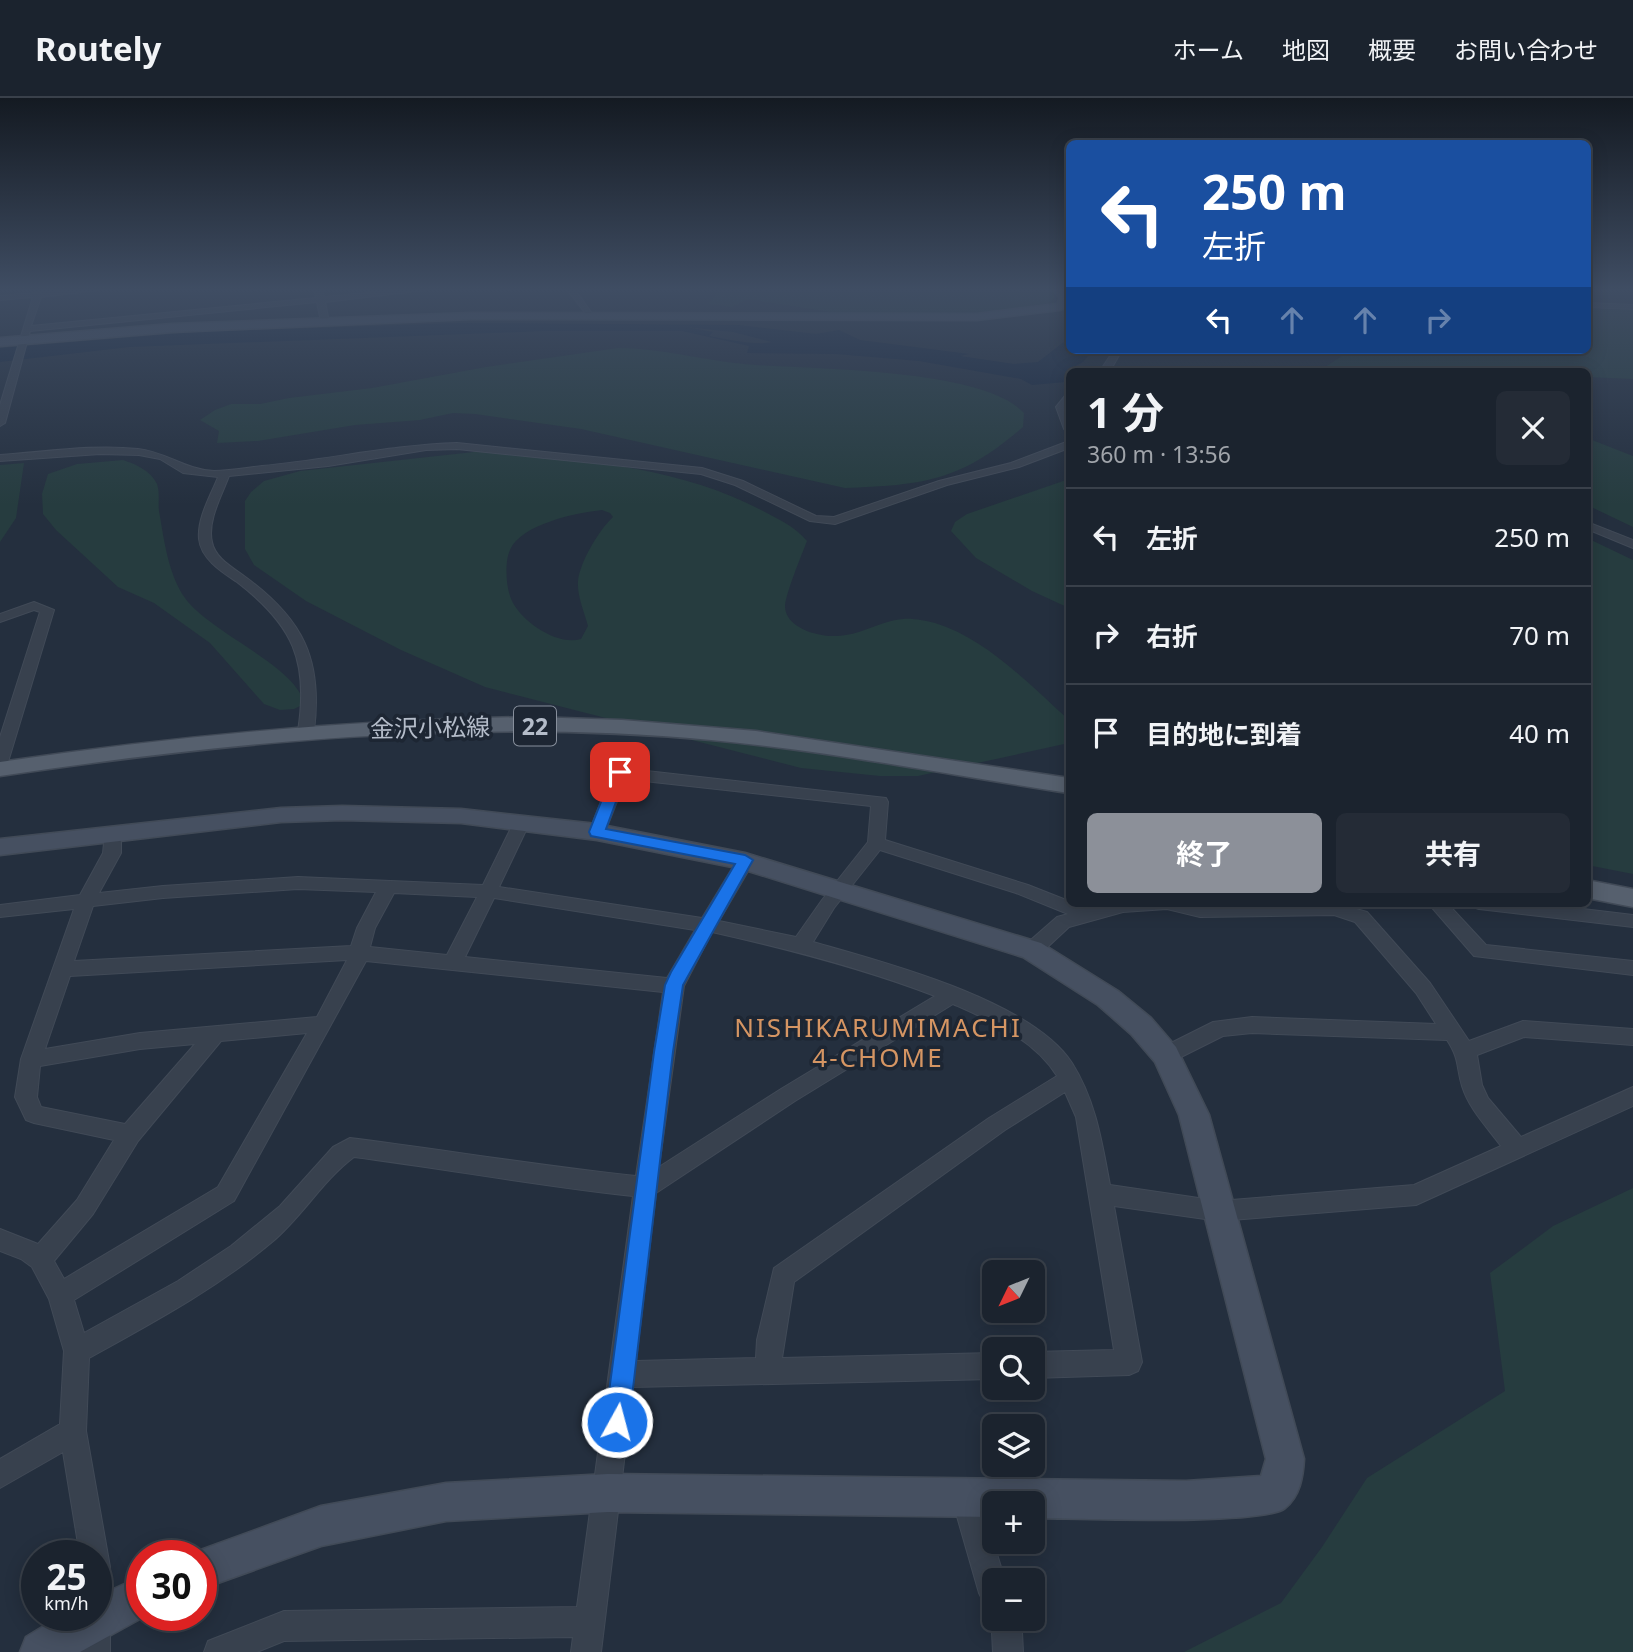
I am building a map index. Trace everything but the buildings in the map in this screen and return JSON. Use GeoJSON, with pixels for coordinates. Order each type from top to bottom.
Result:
{"type":"FeatureCollection","features":[{"type":"Feature","properties":{"kind":"main road","name":"金沢小松線"},"geometry":{"type":"LineString","coordinates":[[0,762],[307,727],[438,717],[651,720],[759,728],[892,746],[1066,775]]}},
{"type":"Feature","properties":{"kind":"main road","name":"金沢小松線"},"geometry":{"type":"LineString","coordinates":[[307,727],[594,726],[710,733],[829,747],[1066,786]]}},
{"type":"Feature","properties":{"kind":"main road"},"geometry":{"type":"LineString","coordinates":[[0,847],[269,816],[342,813],[461,816],[597,832],[745,860],[1032,950],[1108,998],[1141,1026],[1166,1055],[1194,1115],[1285,1459],[1283,1480],[1271,1495],[1186,1500],[608,1493],[446,1502],[321,1526],[217,1563]]}},
{"type":"Feature","properties":{"kind":"main road"},"geometry":{"type":"LineString","coordinates":[[1591,878],[1633,886]]}},
{"type":"Feature","properties":{"kind":"main road"},"geometry":{"type":"LineString","coordinates":[[1591,890],[1633,898]]}},
{"type":"Feature","properties":{"kind":"main road"},"geometry":{"type":"LineString","coordinates":[[41,1652],[96,1635],[126,1610]]}},
{"type":"Feature","properties":{"kind":"street"},"geometry":{"type":"LineString","coordinates":[[0,423],[17,361]]}},
{"type":"Feature","properties":{"kind":"street"},"geometry":{"type":"LineString","coordinates":[[1066,399],[1061,407],[1066,421]]}},
{"type":"Feature","properties":{"kind":"street"},"geometry":{"type":"LineString","coordinates":[[0,458],[100,451],[139,452],[163,457],[187,471],[225,473],[328,463],[426,447],[457,446],[702,471],[739,482],[814,519],[835,520],[943,483],[1015,465],[1066,445]]}},
{"type":"Feature","properties":{"kind":"street"},"geometry":{"type":"LineString","coordinates":[[225,473],[205,524],[205,543],[224,567],[264,597],[294,629],[309,676],[307,727]]}},
{"type":"Feature","properties":{"kind":"street"},"geometry":{"type":"LineString","coordinates":[[1591,528],[1633,544]]}},
{"type":"Feature","properties":{"kind":"street"},"geometry":{"type":"LineString","coordinates":[[0,618],[34,606],[47,610],[0,762]]}},
{"type":"Feature","properties":{"kind":"street"},"geometry":{"type":"LineString","coordinates":[[597,832],[620,772],[880,802],[876,843],[801,945]]}},
{"type":"Feature","properties":{"kind":"street"},"geometry":{"type":"LineString","coordinates":[[453,963],[521,824]]}},
{"type":"Feature","properties":{"kind":"street"},"geometry":{"type":"LineString","coordinates":[[113,833],[112,853],[86,901],[31,1059],[26,1097],[34,1114],[130,1134]]}},
{"type":"Feature","properties":{"kind":"street"},"geometry":{"type":"LineString","coordinates":[[876,843],[1022,889],[1066,906]]}},
{"type":"Feature","properties":{"kind":"street"},"geometry":{"type":"LineString","coordinates":[[586,1652],[674,985],[745,860]]}},
{"type":"Feature","properties":{"kind":"street"},"geometry":{"type":"LineString","coordinates":[[0,911],[163,892],[284,884],[388,885],[488,891],[708,925],[801,945],[887,970],[952,995],[1007,1020],[1044,1045],[1064,1068],[1087,1117],[1129,1362],[1045,1365]]}},
{"type":"Feature","properties":{"kind":"street"},"geometry":{"type":"LineString","coordinates":[[60,1295],[226,1194],[355,967],[366,928],[388,885]]}},
{"type":"Feature","properties":{"kind":"street"},"geometry":{"type":"LineString","coordinates":[[1067,907],[1085,914]]}},
{"type":"Feature","properties":{"kind":"street"},"geometry":{"type":"LineString","coordinates":[[1032,950],[1063,922],[1119,907]]}},
{"type":"Feature","properties":{"kind":"street"},"geometry":{"type":"LineString","coordinates":[[1201,907],[1334,909],[1362,917],[1423,988],[1465,1051],[1472,1085],[1480,1103],[1517,1149]]}},
{"type":"Feature","properties":{"kind":"street"},"geometry":{"type":"LineString","coordinates":[[1441,907],[1481,951],[1633,968]]}},
{"type":"Feature","properties":{"kind":"street"},"geometry":{"type":"LineString","coordinates":[[1513,907],[1633,921]]}},
{"type":"Feature","properties":{"kind":"street"},"geometry":{"type":"LineString","coordinates":[[62,969],[358,953],[674,985]]}},
{"type":"Feature","properties":{"kind":"street"},"geometry":{"type":"LineString","coordinates":[[77,1351],[135,1320],[227,1262],[289,1212],[332,1159],[350,1147],[472,1163],[540,1176],[647,1187],[788,1095],[952,995]]}},
{"type":"Feature","properties":{"kind":"street"},"geometry":{"type":"LineString","coordinates":[[31,1059],[140,1041],[321,1024]]}},
{"type":"Feature","properties":{"kind":"street"},"geometry":{"type":"LineString","coordinates":[[1166,1055],[1220,1028],[1252,1025],[1452,1032]]}},
{"type":"Feature","properties":{"kind":"street"},"geometry":{"type":"LineString","coordinates":[[1465,1051],[1523,1029],[1633,1037]]}},
{"type":"Feature","properties":{"kind":"street"},"geometry":{"type":"LineString","coordinates":[[40,1259],[85,1207],[130,1134],[215,1034]]}},
{"type":"Feature","properties":{"kind":"street"},"geometry":{"type":"LineString","coordinates":[[768,1372],[783,1276],[997,1125],[1069,1079]]}},
{"type":"Feature","properties":{"kind":"street"},"geometry":{"type":"LineString","coordinates":[[1099,1194],[1219,1211],[1416,1195],[1633,1096]]}},
{"type":"Feature","properties":{"kind":"street"},"geometry":{"type":"LineString","coordinates":[[0,1240],[29,1251],[40,1259],[60,1295],[77,1351],[73,1432],[91,1540]]}},
{"type":"Feature","properties":{"kind":"street"},"geometry":{"type":"LineString","coordinates":[[623,1374],[982,1366]]}},
{"type":"Feature","properties":{"kind":"street"},"geometry":{"type":"LineString","coordinates":[[0,1474],[73,1432]]}},
{"type":"Feature","properties":{"kind":"street"},"geometry":{"type":"LineString","coordinates":[[966,1499],[987,1568]]}},
{"type":"Feature","properties":{"kind":"street"},"geometry":{"type":"LineString","coordinates":[[219,1652],[285,1626],[590,1622]]}},
{"type":"Feature","properties":{"kind":"street"},"geometry":{"type":"LineString","coordinates":[[1007,1631],[1008,1652]]}},
{"type":"Feature","properties":{"kind":"green space"},"geometry":{"type":"Polygon","coordinates":[[[531,361],[721,361],[892,374],[971,387],[1002,398],[1024,413],[1023,427],[980,459],[941,477],[898,485],[845,488],[581,429],[475,414],[453,413],[420,420],[355,425],[258,441],[217,443],[219,431],[200,420],[231,404],[260,404],[372,388],[531,361]]]}},
{"type":"Feature","properties":{"kind":"green space"},"geometry":{"type":"Polygon","coordinates":[[[1335,361],[1633,361],[1633,379],[1591,377],[1591,368],[1324,368],[1335,361]]]}},
{"type":"Feature","properties":{"kind":"green space"},"geometry":{"type":"Polygon","coordinates":[[[1591,440],[1633,456],[1633,527],[1591,507],[1591,440]]]}},
{"type":"Feature","properties":{"kind":"green space"},"geometry":{"type":"Polygon","coordinates":[[[492,450],[631,468],[699,484],[775,517],[792,527],[807,541],[785,607],[791,621],[797,626],[812,633],[836,636],[853,634],[894,620],[911,619],[954,630],[1007,664],[1066,717],[1066,744],[918,776],[880,776],[801,768],[485,687],[401,650],[306,601],[254,565],[245,549],[245,501],[264,481],[300,471],[492,450]],[[602,510],[564,517],[525,533],[516,541],[508,556],[507,584],[518,611],[533,625],[562,639],[581,639],[588,626],[579,592],[578,581],[582,565],[591,547],[613,517],[602,510]]]}},
{"type":"Feature","properties":{"kind":"green space"},"geometry":{"type":"Polygon","coordinates":[[[123,460],[143,469],[157,484],[159,511],[168,556],[174,578],[185,598],[213,624],[286,677],[298,690],[304,704],[294,709],[280,710],[264,704],[210,643],[154,603],[118,587],[56,530],[43,514],[42,494],[48,474],[77,464],[123,460]]]}},
{"type":"Feature","properties":{"kind":"green space"},"geometry":{"type":"Polygon","coordinates":[[[24,463],[16,518],[0,542],[0,465],[24,463]]]}},
{"type":"Feature","properties":{"kind":"green space"},"geometry":{"type":"Polygon","coordinates":[[[1066,480],[1066,607],[1032,591],[976,558],[951,531],[955,522],[967,514],[1066,480]]]}},
{"type":"Feature","properties":{"kind":"green space"},"geometry":{"type":"Polygon","coordinates":[[[1591,540],[1633,560],[1633,874],[1591,866],[1591,540]]]}},
{"type":"Feature","properties":{"kind":"green space"},"geometry":{"type":"Polygon","coordinates":[[[1633,1188],[1633,1652],[1184,1652],[1281,1603],[1367,1478],[1505,1391],[1490,1273],[1553,1226],[1633,1188]]]}},
{"type":"Feature","properties":{"kind":"water"},"geometry":{"type":"Polygon","coordinates":[[[913,361],[991,361],[1014,364],[1040,361],[1084,361],[1072,368],[1066,368],[1065,382],[1032,385],[1021,379],[913,361]]]}},
{"type":"Feature","properties":{"kind":"district","name":"NISHIKARUMIMACHI 4-CHOME"},"geometry":{"type":"Point","coordinates":[878,1042]}},
{"type":"Feature","properties":{"kind":"route"},"geometry":{"type":"LineString","coordinates":[[617,1422],[663,1052],[674,985],[745,860],[597,832],[620,772]]}}]}
